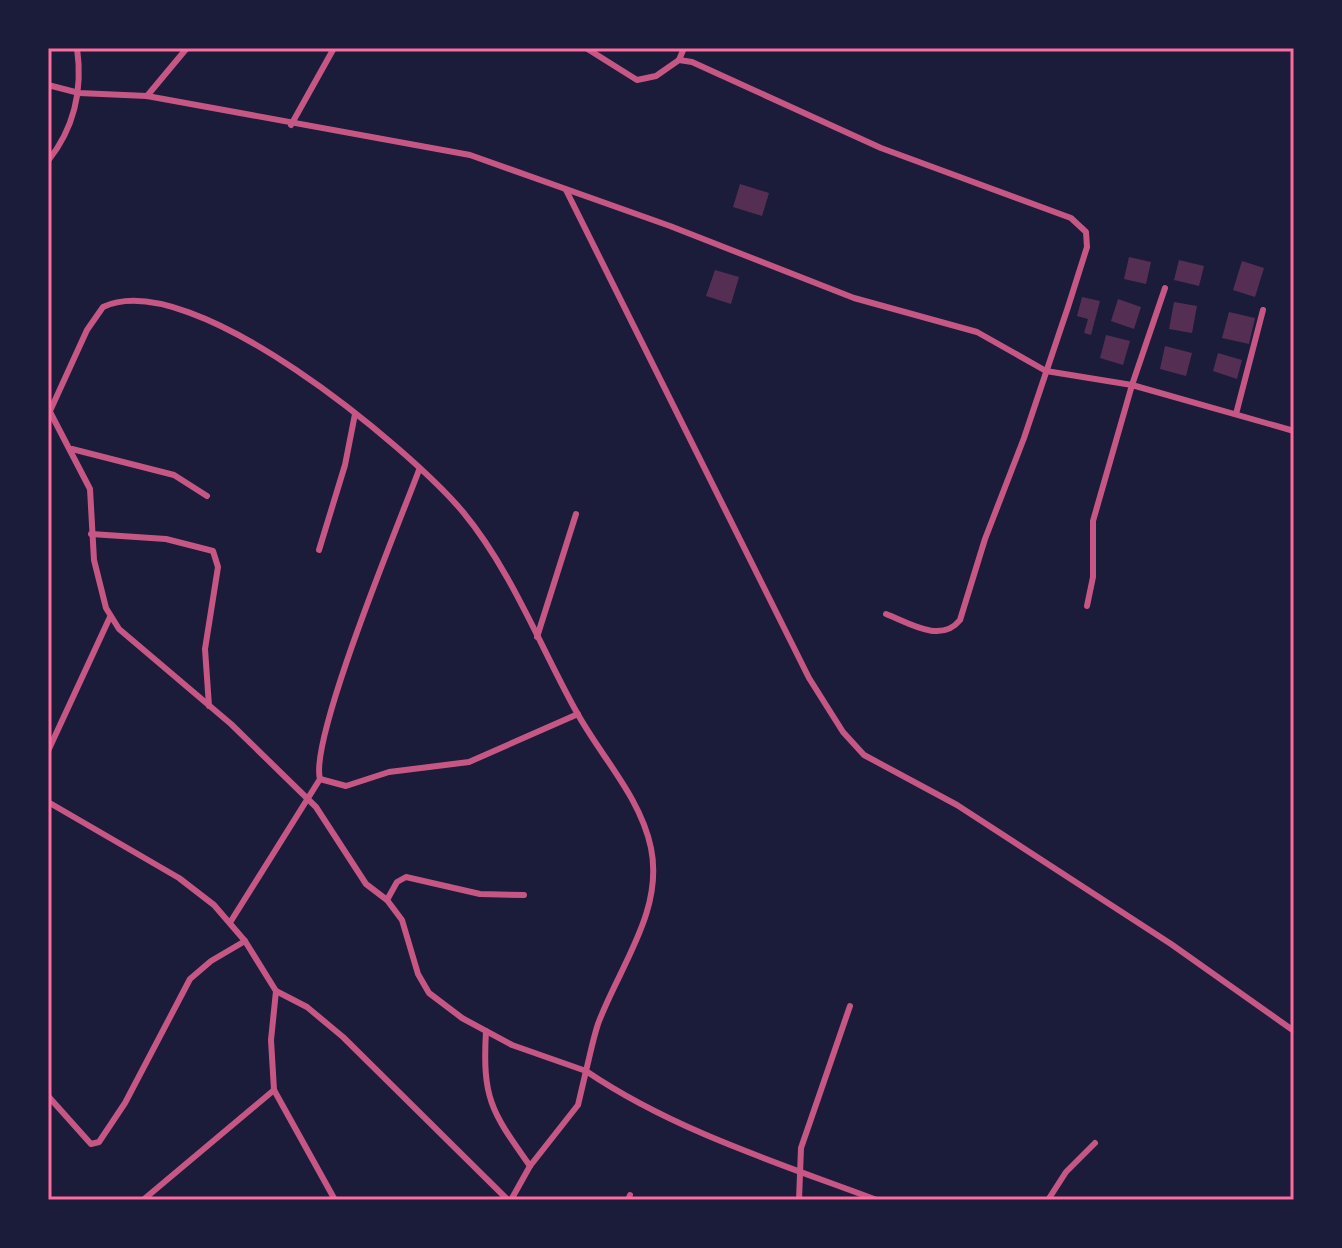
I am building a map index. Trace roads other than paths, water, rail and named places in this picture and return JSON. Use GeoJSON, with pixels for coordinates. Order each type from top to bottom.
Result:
{"type":"FeatureCollection","features":[{"type":"Feature","properties":{"kind":"street"},"geometry":{"type":"LineString","coordinates":[[48,161],[68,132],[79,93],[77,48]]}},
{"type":"Feature","properties":{"kind":"street"},"geometry":{"type":"LineString","coordinates":[[147,96],[187,48]]}},
{"type":"Feature","properties":{"kind":"street"},"geometry":{"type":"LineString","coordinates":[[291,125],[334,48]]}},
{"type":"Feature","properties":{"kind":"street"},"geometry":{"type":"LineString","coordinates":[[586,48],[637,80],[656,76],[679,60],[684,48]]}},
{"type":"Feature","properties":{"kind":"street"},"geometry":{"type":"LineString","coordinates":[[679,60],[704,67],[881,148],[1080,223],[1086,232],[1087,247],[985,539],[960,620],[951,631],[940,633],[886,614]]}},
{"type":"Feature","properties":{"kind":"street"},"geometry":{"type":"LineString","coordinates":[[48,85],[79,93],[147,96],[291,125],[470,155],[661,222],[854,298],[988,337],[1046,371],[1132,385],[1294,431]]}},
{"type":"Feature","properties":{"kind":"street"},"geometry":{"type":"LineString","coordinates":[[566,190],[809,678],[854,746],[872,760],[924,785],[983,821],[1171,944],[1294,1031]]}},
{"type":"Feature","properties":{"kind":"street"},"geometry":{"type":"LineString","coordinates":[[1087,606],[1093,577],[1091,529],[1132,385],[1165,288]]}},
{"type":"Feature","properties":{"kind":"street"},"geometry":{"type":"LineString","coordinates":[[48,802],[168,871],[231,921],[276,991],[307,1007],[343,1037],[509,1200],[530,1166],[578,1105],[586,1071],[598,1023],[650,905],[654,867],[647,831],[635,804],[578,714],[477,530],[451,499],[355,414],[299,371],[234,333],[177,311],[130,302],[111,304],[96,315],[49,410],[72,449],[90,489],[94,560],[110,617],[146,655],[209,706],[308,797],[330,823],[366,884],[387,900],[402,920],[418,974],[429,993],[486,1031],[529,1052],[586,1071],[667,1116],[877,1200]]}},
{"type":"Feature","properties":{"kind":"street"},"geometry":{"type":"LineString","coordinates":[[1236,414],[1263,310]]}},
{"type":"Feature","properties":{"kind":"street"},"geometry":{"type":"LineString","coordinates":[[319,550],[345,465],[355,414]]}},
{"type":"Feature","properties":{"kind":"street"},"geometry":{"type":"LineString","coordinates":[[72,449],[174,475],[207,496]]}},
{"type":"Feature","properties":{"kind":"street"},"geometry":{"type":"LineString","coordinates":[[231,921],[320,779],[319,752],[333,707],[419,470]]}},
{"type":"Feature","properties":{"kind":"street"},"geometry":{"type":"LineString","coordinates":[[537,637],[576,514]]}},
{"type":"Feature","properties":{"kind":"street"},"geometry":{"type":"LineString","coordinates":[[91,534],[166,539],[213,551],[218,567],[205,659],[209,706]]}},
{"type":"Feature","properties":{"kind":"street"},"geometry":{"type":"LineString","coordinates":[[48,751],[110,617]]}},
{"type":"Feature","properties":{"kind":"street"},"geometry":{"type":"LineString","coordinates":[[320,779],[346,786],[389,772],[469,762],[578,714]]}},
{"type":"Feature","properties":{"kind":"street"},"geometry":{"type":"LineString","coordinates":[[387,900],[397,882],[406,877],[480,894],[524,895]]}},
{"type":"Feature","properties":{"kind":"street"},"geometry":{"type":"LineString","coordinates":[[48,1096],[91,1144],[99,1142],[125,1103],[190,979],[211,961],[245,941]]}},
{"type":"Feature","properties":{"kind":"street"},"geometry":{"type":"LineString","coordinates":[[276,991],[271,1040],[274,1090],[335,1200]]}},
{"type":"Feature","properties":{"kind":"street"},"geometry":{"type":"LineString","coordinates":[[799,1200],[798,1170],[807,1125],[850,1006]]}},
{"type":"Feature","properties":{"kind":"street"},"geometry":{"type":"LineString","coordinates":[[486,1031],[484,1074],[488,1100],[530,1166]]}},
{"type":"Feature","properties":{"kind":"street"},"geometry":{"type":"LineString","coordinates":[[143,1200],[274,1090]]}},
{"type":"Feature","properties":{"kind":"street"},"geometry":{"type":"LineString","coordinates":[[1048,1200],[1066,1172],[1095,1143]]}}]}
